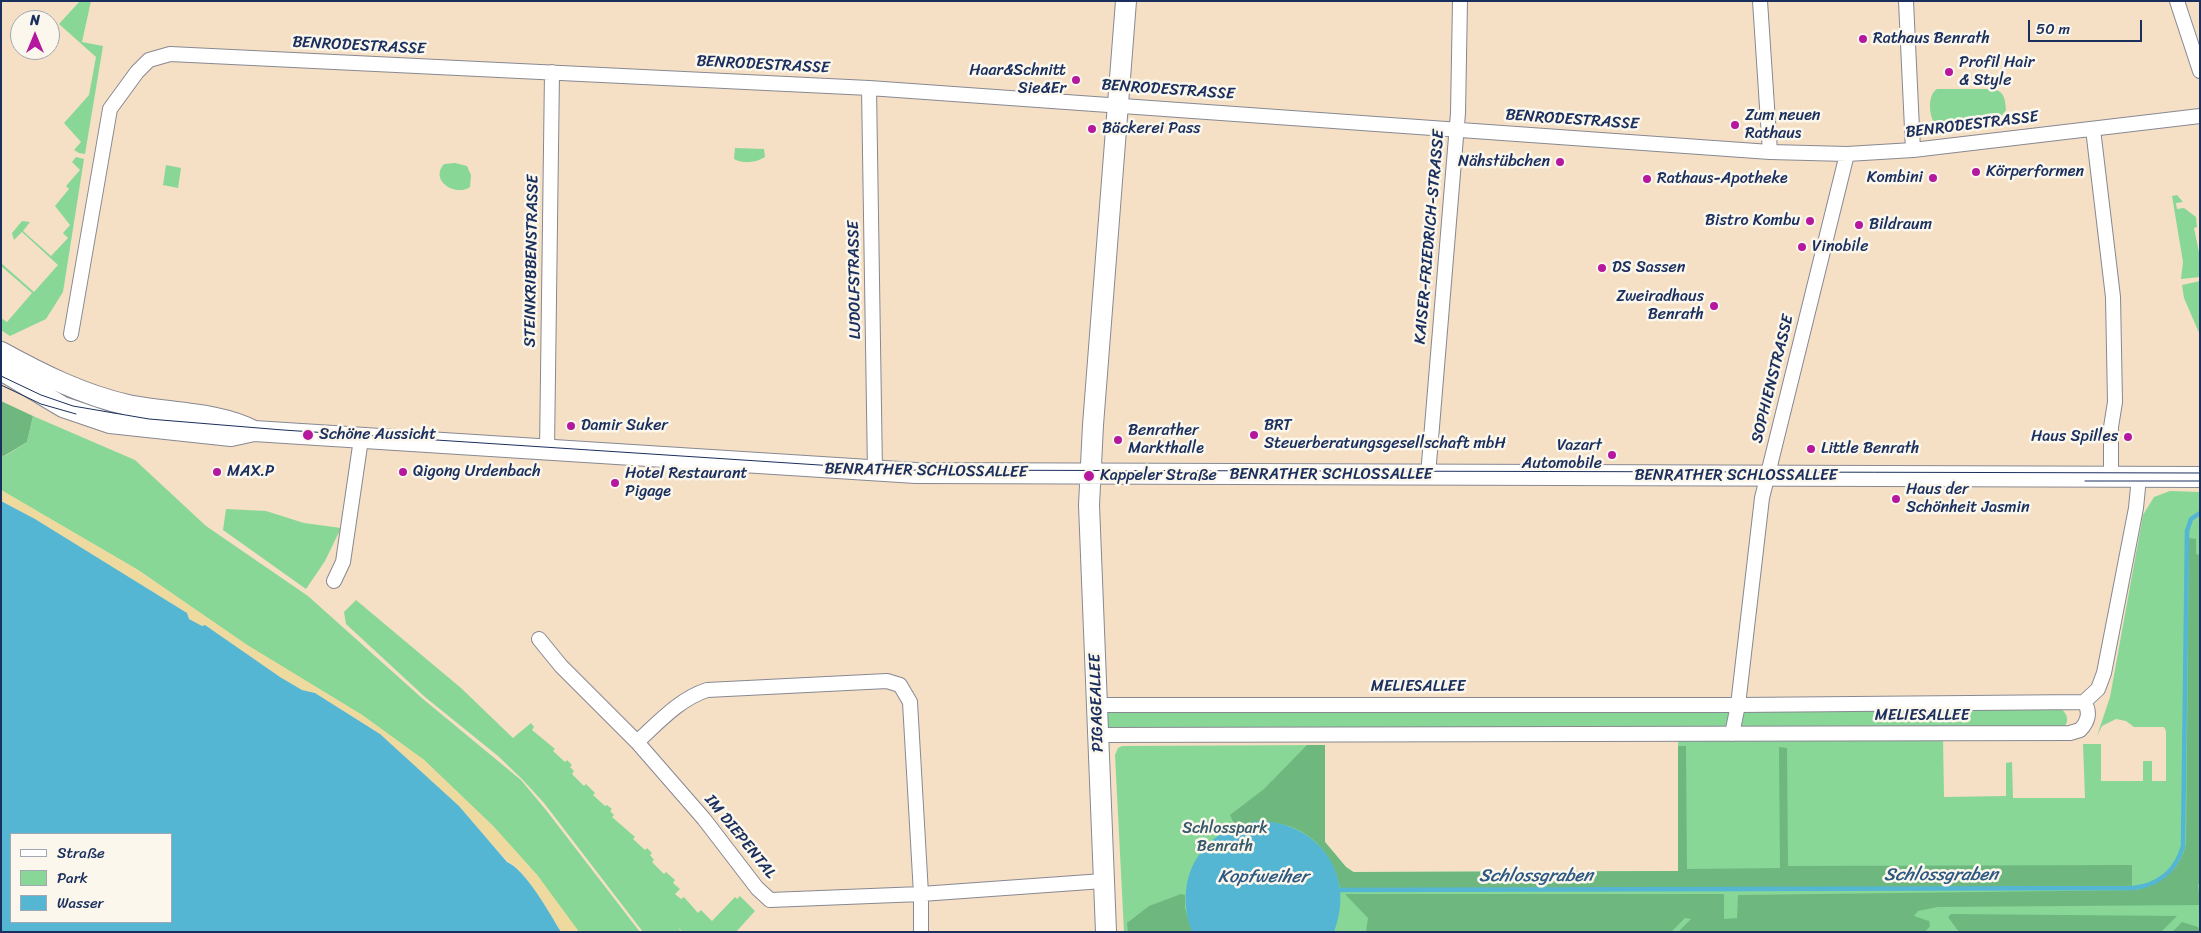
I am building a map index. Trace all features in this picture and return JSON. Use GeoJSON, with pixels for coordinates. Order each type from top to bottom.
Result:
{"type":"FeatureCollection","features":[{"type":"Feature","properties":{"kind":"main road"},"geometry":{"type":"LineString","coordinates":[[1090,474],[1126,1]]}},
{"type":"Feature","properties":{"kind":"main road","name":"BENRATHER SCHLOSSALLEE"},"geometry":{"type":"LineString","coordinates":[[1,352],[72,386],[117,402],[233,422],[254,431]]}},
{"type":"Feature","properties":{"kind":"main road","name":"BENRATHER SCHLOSSALLEE"},"geometry":{"type":"LineString","coordinates":[[1,370],[63,407],[110,423],[133,427],[232,436],[254,431],[875,472],[2200,477]]}},
{"type":"Feature","properties":{"kind":"main road","name":"PIGAGEALLEE"},"geometry":{"type":"LineString","coordinates":[[1090,474],[1091,581],[1106,932]]}},
{"type":"Feature","properties":{"kind":"street","name":"KAISER-FRIEDRICH-STRASSE"},"geometry":{"type":"LineString","coordinates":[[1428,475],[1456,130],[1460,1]]}},
{"type":"Feature","properties":{"kind":"street"},"geometry":{"type":"LineString","coordinates":[[1760,1],[1770,152]]}},
{"type":"Feature","properties":{"kind":"street"},"geometry":{"type":"LineString","coordinates":[[1906,1],[1913,150]]}},
{"type":"Feature","properties":{"kind":"street"},"geometry":{"type":"LineString","coordinates":[[2177,1],[2200,71]]}},
{"type":"Feature","properties":{"kind":"street","name":"BENRODESTRASSE"},"geometry":{"type":"LineString","coordinates":[[71,334],[110,109],[137,72],[149,60],[170,54],[869,88],[1117,104],[1770,152],[1846,154],[1913,150],[2200,116]]}},
{"type":"Feature","properties":{"kind":"street","name":"STEINKRIBBENSTRASSE"},"geometry":{"type":"LineString","coordinates":[[547,450],[552,72]]}},
{"type":"Feature","properties":{"kind":"street","name":"LUDOLFSTRASSE"},"geometry":{"type":"LineString","coordinates":[[869,88],[875,472]]}},
{"type":"Feature","properties":{"kind":"street"},"geometry":{"type":"LineString","coordinates":[[2093,128],[2113,297],[2115,402],[2111,427],[2111,477]]}},
{"type":"Feature","properties":{"kind":"street","name":"SOPHIENSTRASSE"},"geometry":{"type":"LineString","coordinates":[[1738,705],[1762,498],[1846,154]]}},
{"type":"Feature","properties":{"kind":"street"},"geometry":{"type":"LineString","coordinates":[[334,581],[343,562],[361,438]]}},
{"type":"Feature","properties":{"kind":"street"},"geometry":{"type":"LineString","coordinates":[[2084,702],[2098,689],[2104,673],[2137,502],[2139,477]]}},
{"type":"Feature","properties":{"kind":"street","name":"IM DIEPENTAL"},"geometry":{"type":"LineString","coordinates":[[539,639],[561,666],[637,742],[704,819],[757,888],[770,900],[921,894],[1103,881]]}},
{"type":"Feature","properties":{"kind":"street"},"geometry":{"type":"LineString","coordinates":[[637,742],[674,708],[696,693],[707,690],[887,681],[900,685],[910,702],[921,894],[921,932]]}},
{"type":"Feature","properties":{"kind":"street","name":"MELIESALLEE"},"geometry":{"type":"LineString","coordinates":[[1097,705],[1738,705],[2084,702],[2088,708],[2087,719],[2080,730],[2070,733],[1098,735]]}},
{"type":"Feature","properties":{"kind":"street"},"geometry":{"type":"LineString","coordinates":[[1732,734],[1738,705]]}},
{"type":"Feature","properties":{"kind":"green space"},"geometry":{"type":"Polygon","coordinates":[[[80,1],[91,1],[82,42],[103,46],[85,154],[74,150],[81,142],[64,123],[89,95],[96,57],[60,23],[80,1]]]}},
{"type":"Feature","properties":{"kind":"green space"},"geometry":{"type":"Polygon","coordinates":[[[1937,89],[1995,89],[2003,95],[2006,110],[1999,119],[1935,124],[1931,116],[1930,101],[1937,89]]]}},
{"type":"Feature","properties":{"kind":"green space"},"geometry":{"type":"Polygon","coordinates":[[[735,148],[764,149],[765,157],[757,161],[738,161],[734,159],[735,148]]]}},
{"type":"Feature","properties":{"kind":"green space"},"geometry":{"type":"Polygon","coordinates":[[[76,157],[84,159],[63,292],[46,319],[10,336],[1,330],[1,318],[7,322],[32,293],[1,266],[1,263],[34,292],[58,265],[22,232],[14,240],[12,233],[22,221],[30,222],[23,231],[51,256],[68,238],[63,233],[70,225],[55,206],[69,189],[66,186],[80,170],[72,162],[76,157]]]}},
{"type":"Feature","properties":{"kind":"green space"},"geometry":{"type":"Polygon","coordinates":[[[455,163],[467,166],[471,175],[470,187],[464,190],[452,189],[446,186],[440,176],[440,170],[444,164],[455,163]]]}},
{"type":"Feature","properties":{"kind":"green space"},"geometry":{"type":"Polygon","coordinates":[[[166,165],[181,168],[178,188],[163,185],[166,165]]]}},
{"type":"Feature","properties":{"kind":"green space"},"geometry":{"type":"Polygon","coordinates":[[[2177,195],[2183,202],[2176,203],[2177,209],[2184,208],[2196,217],[2197,227],[2194,228],[2200,257],[2200,277],[2181,279],[2183,262],[2172,196],[2177,195]]]}},
{"type":"Feature","properties":{"kind":"green space"},"geometry":{"type":"Polygon","coordinates":[[[2200,281],[2200,335],[2184,298],[2182,285],[2200,281]]]}},
{"type":"Feature","properties":{"kind":"green space"},"geometry":{"type":"Polygon","coordinates":[[[1,401],[33,416],[27,442],[4,456],[1,455],[1,401]]]}},
{"type":"Feature","properties":{"kind":"green space"},"geometry":{"type":"Polygon","coordinates":[[[33,416],[135,460],[206,526],[308,596],[423,699],[521,780],[640,932],[579,932],[537,875],[493,826],[424,760],[362,715],[247,645],[138,570],[1,490],[1,455],[5,456],[27,442],[33,416]]]}},
{"type":"Feature","properties":{"kind":"green space","name":"Schlosspark Benrath"},"geometry":{"type":"Polygon","coordinates":[[[2170,491],[2200,492],[2200,932],[1124,932],[1115,755],[1118,748],[1122,746],[1325,745],[1325,842],[1346,867],[1354,872],[1678,871],[1678,737],[1943,737],[1944,797],[2006,796],[2006,763],[2012,762],[2013,798],[2085,798],[2083,744],[2101,744],[2101,781],[2143,781],[2143,761],[2152,761],[2152,781],[2166,781],[2166,731],[2164,727],[2134,727],[2126,721],[2116,719],[2102,726],[2097,736],[2110,697],[2143,515],[2154,497],[2170,491]]]}},
{"type":"Feature","properties":{"kind":"green space"},"geometry":{"type":"Polygon","coordinates":[[[226,509],[266,511],[304,523],[341,528],[325,561],[306,589],[223,530],[226,509]]]}},
{"type":"Feature","properties":{"kind":"green space"},"geometry":{"type":"Polygon","coordinates":[[[2189,538],[2196,539],[2196,554],[2200,555],[2200,884],[2198,884],[2200,905],[1938,907],[1918,911],[1914,916],[1929,921],[1930,926],[1925,932],[1678,932],[1691,919],[1685,918],[1671,932],[1366,932],[1368,918],[1345,894],[1724,894],[1724,919],[1737,918],[1738,895],[2137,890],[2146,887],[2162,879],[2174,869],[2183,854],[2186,844],[2189,538]]]}},
{"type":"Feature","properties":{"kind":"green space"},"geometry":{"type":"Polygon","coordinates":[[[356,600],[461,688],[513,738],[531,723],[534,727],[532,730],[555,749],[553,751],[565,762],[567,760],[572,765],[570,767],[574,771],[572,774],[584,786],[586,784],[595,793],[593,795],[605,806],[607,805],[612,809],[610,811],[614,815],[612,817],[635,837],[633,839],[645,850],[647,848],[652,853],[650,855],[654,860],[652,862],[664,874],[666,872],[675,880],[673,883],[680,889],[675,894],[681,899],[684,897],[698,913],[701,910],[712,921],[735,897],[737,899],[740,896],[755,911],[736,932],[682,932],[678,927],[681,932],[643,932],[544,803],[522,779],[498,756],[425,697],[346,624],[344,612],[356,600]]]}},
{"type":"Feature","properties":{"kind":"green space"},"geometry":{"type":"Polygon","coordinates":[[[2058,707],[2066,715],[2067,721],[2065,726],[1108,729],[1104,719],[1105,712],[1110,710],[2058,707]]]}},
{"type":"Feature","properties":{"kind":"green space"},"geometry":{"type":"Polygon","coordinates":[[[1307,745],[1325,745],[1325,842],[1346,867],[1353,872],[1678,871],[1678,746],[1686,746],[1687,869],[1780,868],[1779,747],[1787,748],[1788,866],[2132,865],[2132,886],[1725,889],[1340,888],[1335,870],[1326,854],[1316,842],[1302,832],[1271,822],[1235,826],[1230,815],[1264,789],[1307,745]]]}},
{"type":"Feature","properties":{"kind":"green space"},"geometry":{"type":"Polygon","coordinates":[[[1181,894],[1185,895],[1185,908],[1192,932],[1128,932],[1127,923],[1149,906],[1181,894]]]}},
{"type":"Feature","properties":{"kind":"green space"},"geometry":{"type":"Polygon","coordinates":[[[1951,914],[2177,916],[2161,932],[1959,932],[1948,917],[1951,914]]]}},
{"type":"Feature","properties":{"kind":"green space"},"geometry":{"type":"Polygon","coordinates":[[[2182,922],[2198,927],[2200,932],[2172,932],[2182,922]]]}},
{"type":"Feature","properties":{"kind":"sand"},"geometry":{"type":"Polygon","coordinates":[[[1,490],[138,570],[247,645],[362,715],[424,760],[493,826],[537,875],[579,932],[561,932],[522,873],[508,862],[459,806],[380,734],[315,693],[302,690],[280,677],[205,625],[202,627],[189,619],[187,613],[35,519],[1,501],[1,490]]]}},
{"type":"Feature","properties":{"kind":"water"},"geometry":{"type":"Polygon","coordinates":[[[1,501],[35,519],[187,613],[189,619],[202,626],[205,625],[280,677],[302,690],[315,693],[380,734],[459,806],[507,862],[522,874],[537,893],[561,932],[1,932],[1,501]]]}},
{"type":"Feature","properties":{"kind":"water","name":"Kopfweiher"},"geometry":{"type":"Polygon","coordinates":[[[1261,821],[1282,824],[1300,832],[1316,842],[1328,856],[1336,873],[1340,891],[1340,911],[1334,932],[1192,932],[1187,912],[1186,892],[1189,874],[1197,858],[1208,844],[1223,833],[1240,825],[1261,821]]]}},
{"type":"Feature","properties":{"kind":"waterway","name":"Schlossgraben"},"geometry":{"type":"LineString","coordinates":[[1341,890],[2133,888],[2150,884],[2171,869],[2176,863],[2183,846],[2187,531],[2191,519],[2200,513]]}},
{"type":"Feature","properties":{"kind":"tram line"},"geometry":{"type":"LineString","coordinates":[[1,376],[41,395],[73,406],[149,419],[283,430],[896,470],[2200,473]]}},
{"type":"Feature","properties":{"kind":"tram line"},"geometry":{"type":"LineString","coordinates":[[1,385],[41,404],[76,414]]}},
{"type":"Feature","properties":{"kind":"tram line"},"geometry":{"type":"LineString","coordinates":[[1103,478],[1143,478]]}},
{"type":"Feature","properties":{"kind":"tram line"},"geometry":{"type":"LineString","coordinates":[[2085,481],[2200,481]]}},
{"type":"Feature","properties":{"kind":"place","name":"Rathaus Benrath"},"geometry":{"type":"Point","coordinates":[1863,39]}},
{"type":"Feature","properties":{"kind":"place","name":"Profil Hair & Style"},"geometry":{"type":"Point","coordinates":[1949,72]}},
{"type":"Feature","properties":{"kind":"place","name":"Haar&Schnitt Sie&Er"},"geometry":{"type":"Point","coordinates":[1076,80]}},
{"type":"Feature","properties":{"kind":"place","name":"Zum neuen Rathaus"},"geometry":{"type":"Point","coordinates":[1735,125]}},
{"type":"Feature","properties":{"kind":"place","name":"Bäckerei Pass"},"geometry":{"type":"Point","coordinates":[1092,129]}},
{"type":"Feature","properties":{"kind":"place","name":"Nähstübchen"},"geometry":{"type":"Point","coordinates":[1560,162]}},
{"type":"Feature","properties":{"kind":"place","name":"Körperformen"},"geometry":{"type":"Point","coordinates":[1976,172]}},
{"type":"Feature","properties":{"kind":"place","name":"Kombini"},"geometry":{"type":"Point","coordinates":[1933,178]}},
{"type":"Feature","properties":{"kind":"place","name":"Rathaus-Apotheke"},"geometry":{"type":"Point","coordinates":[1647,179]}},
{"type":"Feature","properties":{"kind":"place","name":"Bistro Kombu"},"geometry":{"type":"Point","coordinates":[1810,221]}},
{"type":"Feature","properties":{"kind":"place","name":"Bildraum"},"geometry":{"type":"Point","coordinates":[1859,225]}},
{"type":"Feature","properties":{"kind":"place","name":"Vinobile"},"geometry":{"type":"Point","coordinates":[1802,247]}},
{"type":"Feature","properties":{"kind":"place","name":"DS Sassen"},"geometry":{"type":"Point","coordinates":[1602,268]}},
{"type":"Feature","properties":{"kind":"place","name":"Zweiradhaus Benrath"},"geometry":{"type":"Point","coordinates":[1714,306]}},
{"type":"Feature","properties":{"kind":"place","name":"Damir Suker"},"geometry":{"type":"Point","coordinates":[571,426]}},
{"type":"Feature","properties":{"kind":"place","name":"Schöne Aussicht"},"geometry":{"type":"Point","coordinates":[308,435]}},
{"type":"Feature","properties":{"kind":"place","name":"BRT Steuerberatungsgesellschaft mbH"},"geometry":{"type":"Point","coordinates":[1254,435]}},
{"type":"Feature","properties":{"kind":"place","name":"Haus Spilles"},"geometry":{"type":"Point","coordinates":[2128,437]}},
{"type":"Feature","properties":{"kind":"place","name":"Benrather Markthalle"},"geometry":{"type":"Point","coordinates":[1118,440]}},
{"type":"Feature","properties":{"kind":"place","name":"Little Benrath"},"geometry":{"type":"Point","coordinates":[1811,449]}},
{"type":"Feature","properties":{"kind":"place","name":"Vazart Automobile"},"geometry":{"type":"Point","coordinates":[1612,455]}},
{"type":"Feature","properties":{"kind":"place","name":"MAX.P"},"geometry":{"type":"Point","coordinates":[217,472]}},
{"type":"Feature","properties":{"kind":"place","name":"Qigong Urdenbach"},"geometry":{"type":"Point","coordinates":[403,472]}},
{"type":"Feature","properties":{"kind":"place","name":"Kappeler Straße"},"geometry":{"type":"Point","coordinates":[1089,476]}},
{"type":"Feature","properties":{"kind":"place","name":"Hotel Restaurant Pigage"},"geometry":{"type":"Point","coordinates":[615,483]}},
{"type":"Feature","properties":{"kind":"place","name":"Haus der Schönheit Jasmin"},"geometry":{"type":"Point","coordinates":[1896,499]}}]}
